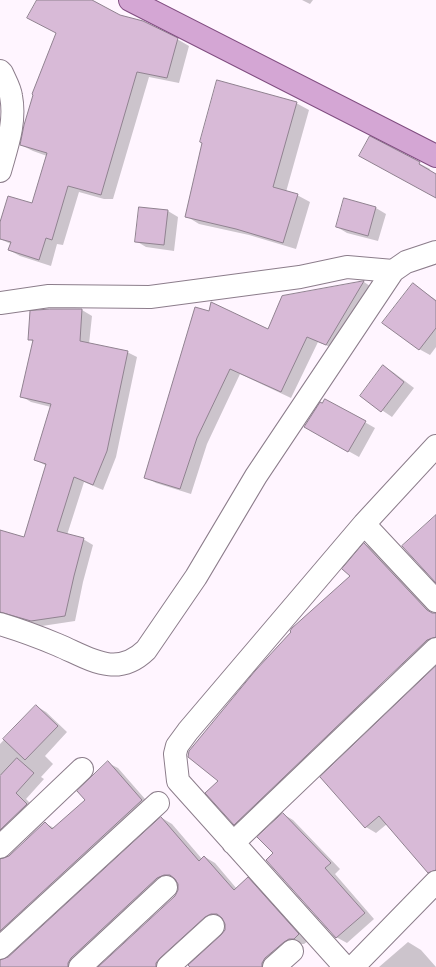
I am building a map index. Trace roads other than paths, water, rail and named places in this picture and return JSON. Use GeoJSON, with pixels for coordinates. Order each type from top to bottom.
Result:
{"type":"FeatureCollection","features":[{"type":"Feature","properties":{"kind":"main road"},"geometry":{"type":"LineString","coordinates":[[130,0],[436,156]]}},
{"type":"Feature","properties":{"kind":"street"},"geometry":{"type":"LineString","coordinates":[[0,71],[11,94],[13,117],[0,171]]}},
{"type":"Feature","properties":{"kind":"street"},"geometry":{"type":"LineString","coordinates":[[0,624],[58,645],[95,662],[106,665],[133,661],[140,656],[146,650],[196,577],[256,476],[393,271],[406,262],[436,252]]}},
{"type":"Feature","properties":{"kind":"street"},"geometry":{"type":"LineString","coordinates":[[0,303],[49,296],[150,297],[300,277],[347,268],[393,271]]}},
{"type":"Feature","properties":{"kind":"street"},"geometry":{"type":"LineString","coordinates":[[345,967],[178,781],[175,754],[177,746],[188,731],[364,524],[436,446]]}},
{"type":"Feature","properties":{"kind":"street"},"geometry":{"type":"LineString","coordinates":[[364,524],[436,601]]}},
{"type":"Feature","properties":{"kind":"street"},"geometry":{"type":"LineString","coordinates":[[233,843],[436,649]]}},
{"type":"Feature","properties":{"kind":"street"},"geometry":{"type":"LineString","coordinates":[[0,848],[82,769]]}},
{"type":"Feature","properties":{"kind":"street"},"geometry":{"type":"LineString","coordinates":[[0,948],[158,804]]}},
{"type":"Feature","properties":{"kind":"street"},"geometry":{"type":"LineString","coordinates":[[353,967],[436,882]]}},
{"type":"Feature","properties":{"kind":"street"},"geometry":{"type":"LineString","coordinates":[[80,967],[166,887]]}},
{"type":"Feature","properties":{"kind":"street"},"geometry":{"type":"LineString","coordinates":[[168,967],[213,926]]}},
{"type":"Feature","properties":{"kind":"street"},"geometry":{"type":"LineString","coordinates":[[274,967],[292,950]]}}]}
